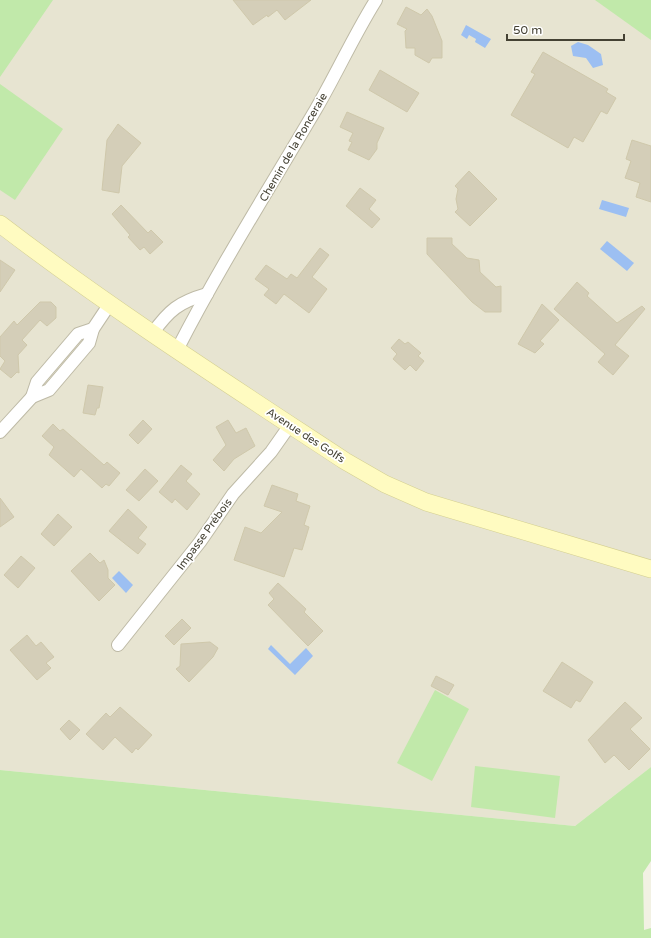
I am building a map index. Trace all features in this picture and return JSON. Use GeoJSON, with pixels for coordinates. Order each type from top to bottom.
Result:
{"type":"FeatureCollection","features":[{"type":"Feature","properties":{"kind":"main road","name":"Avenue des Golfs"},"geometry":{"type":"LineString","coordinates":[[0,224],[53,265],[109,305],[290,425],[385,484],[426,502],[651,569]]}},
{"type":"Feature","properties":{"kind":"street","name":"Chemin de la Ronceraie"},"geometry":{"type":"LineString","coordinates":[[177,350],[207,294],[318,104],[376,0]]}},
{"type":"Feature","properties":{"kind":"street"},"geometry":{"type":"LineString","coordinates":[[152,334],[165,316],[186,300],[207,294]]}},
{"type":"Feature","properties":{"kind":"street"},"geometry":{"type":"LineString","coordinates":[[0,432],[32,398],[37,382],[78,334],[93,329],[109,305]]}},
{"type":"Feature","properties":{"kind":"street","name":"Impasse Prébois"},"geometry":{"type":"LineString","coordinates":[[118,645],[200,542],[233,494],[271,452],[290,425]]}},
{"type":"Feature","properties":{"kind":"shaded area"},"geometry":{"type":"Polygon","coordinates":[[[0,0],[651,0],[651,767],[575,826],[0,770],[0,0]]]}},
{"type":"Feature","properties":{"kind":"green space"},"geometry":{"type":"Polygon","coordinates":[[[0,0],[53,0],[0,77],[0,0]]]}},
{"type":"Feature","properties":{"kind":"green space"},"geometry":{"type":"Polygon","coordinates":[[[595,0],[651,0],[651,40],[595,0]]]}},
{"type":"Feature","properties":{"kind":"green space"},"geometry":{"type":"Polygon","coordinates":[[[0,84],[63,129],[15,200],[0,190],[0,84]]]}},
{"type":"Feature","properties":{"kind":"green space"},"geometry":{"type":"Polygon","coordinates":[[[435,690],[469,709],[432,781],[397,763],[435,690]]]}},
{"type":"Feature","properties":{"kind":"green space"},"geometry":{"type":"Polygon","coordinates":[[[475,766],[560,776],[555,818],[471,807],[475,766]]]}},
{"type":"Feature","properties":{"kind":"green space"},"geometry":{"type":"Polygon","coordinates":[[[651,767],[651,861],[643,873],[644,930],[651,928],[651,938],[0,938],[0,770],[575,826],[651,767]]]}},
{"type":"Feature","properties":{"kind":"water"},"geometry":{"type":"Polygon","coordinates":[[[466,25],[491,39],[485,48],[475,42],[476,39],[469,35],[467,39],[461,35],[466,25]]]}},
{"type":"Feature","properties":{"kind":"water"},"geometry":{"type":"Polygon","coordinates":[[[578,42],[588,45],[601,54],[603,65],[593,68],[586,58],[573,56],[571,46],[578,42]]]}},
{"type":"Feature","properties":{"kind":"water"},"geometry":{"type":"Polygon","coordinates":[[[602,200],[629,208],[626,217],[599,209],[602,200]]]}},
{"type":"Feature","properties":{"kind":"water"},"geometry":{"type":"Polygon","coordinates":[[[607,241],[634,263],[627,271],[600,249],[607,241]]]}},
{"type":"Feature","properties":{"kind":"water"},"geometry":{"type":"Polygon","coordinates":[[[119,571],[133,585],[126,593],[112,578],[119,571]]]}},
{"type":"Feature","properties":{"kind":"water"},"geometry":{"type":"Polygon","coordinates":[[[271,645],[290,664],[306,648],[313,656],[295,675],[268,649],[271,645]]]}},
{"type":"Feature","properties":{"kind":"building"},"geometry":{"type":"Polygon","coordinates":[[[233,0],[311,0],[285,20],[277,10],[253,25],[233,0]]]}},
{"type":"Feature","properties":{"kind":"building"},"geometry":{"type":"Polygon","coordinates":[[[406,7],[421,15],[427,9],[432,16],[442,41],[442,58],[432,58],[429,63],[415,55],[415,48],[406,48],[405,31],[407,29],[397,24],[406,7]]]}},
{"type":"Feature","properties":{"kind":"building"},"geometry":{"type":"Polygon","coordinates":[[[543,52],[608,89],[606,92],[616,98],[607,114],[601,111],[583,142],[574,137],[568,148],[511,115],[535,74],[531,72],[543,52]]]}},
{"type":"Feature","properties":{"kind":"building"},"geometry":{"type":"Polygon","coordinates":[[[380,70],[419,93],[407,112],[369,90],[380,70]]]}},
{"type":"Feature","properties":{"kind":"building"},"geometry":{"type":"Polygon","coordinates":[[[347,112],[384,128],[377,143],[377,149],[369,160],[348,150],[352,142],[349,141],[353,133],[340,127],[347,112]]]}},
{"type":"Feature","properties":{"kind":"building"},"geometry":{"type":"Polygon","coordinates":[[[118,124],[141,143],[122,166],[119,193],[102,190],[107,140],[118,124]]]}},
{"type":"Feature","properties":{"kind":"building"},"geometry":{"type":"Polygon","coordinates":[[[632,140],[651,146],[651,202],[636,197],[640,183],[625,178],[631,161],[626,159],[632,140]]]}},
{"type":"Feature","properties":{"kind":"building"},"geometry":{"type":"Polygon","coordinates":[[[469,171],[497,199],[470,226],[455,212],[458,209],[456,199],[458,189],[455,186],[469,171]]]}},
{"type":"Feature","properties":{"kind":"building"},"geometry":{"type":"Polygon","coordinates":[[[360,188],[376,200],[369,209],[380,219],[372,228],[346,206],[360,188]]]}},
{"type":"Feature","properties":{"kind":"building"},"geometry":{"type":"Polygon","coordinates":[[[121,205],[148,233],[151,230],[163,242],[150,254],[144,247],[140,250],[128,237],[130,235],[112,214],[121,205]]]}},
{"type":"Feature","properties":{"kind":"building"},"geometry":{"type":"Polygon","coordinates":[[[427,238],[452,238],[452,244],[467,258],[479,260],[480,272],[496,287],[501,286],[501,312],[485,312],[472,302],[427,254],[427,238]]]}},
{"type":"Feature","properties":{"kind":"building"},"geometry":{"type":"Polygon","coordinates":[[[320,248],[329,255],[312,277],[327,289],[309,313],[284,294],[276,304],[264,295],[269,289],[255,279],[266,265],[287,279],[291,274],[297,278],[320,248]]]}},
{"type":"Feature","properties":{"kind":"building"},"geometry":{"type":"Polygon","coordinates":[[[0,260],[15,270],[0,292],[0,260]]]}},
{"type":"Feature","properties":{"kind":"building"},"geometry":{"type":"Polygon","coordinates":[[[577,282],[589,293],[587,296],[617,323],[642,306],[645,309],[615,345],[629,356],[613,375],[598,362],[605,354],[554,309],[577,282]]]}},
{"type":"Feature","properties":{"kind":"building"},"geometry":{"type":"Polygon","coordinates":[[[40,302],[51,302],[56,307],[56,318],[47,326],[40,320],[22,340],[27,345],[18,355],[19,373],[17,372],[11,378],[0,369],[5,361],[0,356],[0,337],[14,321],[17,325],[40,302]]]}},
{"type":"Feature","properties":{"kind":"building"},"geometry":{"type":"Polygon","coordinates":[[[542,304],[559,320],[540,341],[544,344],[535,353],[518,344],[542,304]]]}},
{"type":"Feature","properties":{"kind":"building"},"geometry":{"type":"Polygon","coordinates":[[[399,339],[405,344],[408,342],[421,353],[418,356],[424,361],[416,371],[410,365],[405,370],[393,359],[397,354],[391,348],[399,339]]]}},
{"type":"Feature","properties":{"kind":"building"},"geometry":{"type":"Polygon","coordinates":[[[88,385],[103,387],[99,408],[97,408],[95,415],[83,413],[88,385]]]}},
{"type":"Feature","properties":{"kind":"building"},"geometry":{"type":"Polygon","coordinates":[[[143,420],[152,429],[138,444],[129,435],[143,420]]]}},
{"type":"Feature","properties":{"kind":"building"},"geometry":{"type":"Polygon","coordinates":[[[228,420],[236,433],[246,428],[255,446],[234,459],[224,471],[213,460],[226,445],[216,427],[228,420]]]}},
{"type":"Feature","properties":{"kind":"building"},"geometry":{"type":"Polygon","coordinates":[[[53,424],[60,431],[63,429],[104,465],[107,462],[120,473],[109,486],[106,484],[102,488],[81,469],[74,477],[49,455],[54,447],[42,436],[53,424]]]}},
{"type":"Feature","properties":{"kind":"building"},"geometry":{"type":"Polygon","coordinates":[[[181,465],[192,474],[186,481],[200,494],[187,510],[175,499],[172,503],[159,492],[181,465]]]}},
{"type":"Feature","properties":{"kind":"building"},"geometry":{"type":"Polygon","coordinates":[[[145,469],[158,481],[139,501],[126,490],[145,469]]]}},
{"type":"Feature","properties":{"kind":"building"},"geometry":{"type":"Polygon","coordinates":[[[272,485],[298,494],[296,501],[310,506],[304,525],[309,527],[302,550],[294,548],[284,577],[234,560],[245,527],[261,533],[282,512],[264,506],[272,485]]]}},
{"type":"Feature","properties":{"kind":"building"},"geometry":{"type":"Polygon","coordinates":[[[0,498],[14,517],[0,527],[0,498]]]}},
{"type":"Feature","properties":{"kind":"building"},"geometry":{"type":"Polygon","coordinates":[[[128,509],[147,527],[138,538],[146,544],[138,554],[109,531],[128,509]]]}},
{"type":"Feature","properties":{"kind":"building"},"geometry":{"type":"Polygon","coordinates":[[[58,514],[72,527],[54,546],[41,534],[58,514]]]}},
{"type":"Feature","properties":{"kind":"building"},"geometry":{"type":"Polygon","coordinates":[[[90,553],[100,563],[104,560],[108,570],[108,578],[115,585],[99,601],[71,571],[90,553]]]}},
{"type":"Feature","properties":{"kind":"building"},"geometry":{"type":"Polygon","coordinates":[[[21,556],[35,568],[18,588],[4,575],[21,556]]]}},
{"type":"Feature","properties":{"kind":"building"},"geometry":{"type":"Polygon","coordinates":[[[278,583],[306,609],[304,612],[323,631],[308,646],[268,605],[274,599],[269,593],[278,583]]]}},
{"type":"Feature","properties":{"kind":"building"},"geometry":{"type":"Polygon","coordinates":[[[182,619],[191,628],[174,645],[165,636],[182,619]]]}},
{"type":"Feature","properties":{"kind":"building"},"geometry":{"type":"Polygon","coordinates":[[[27,635],[36,646],[41,642],[54,657],[46,663],[51,668],[37,680],[10,650],[27,635]]]}},
{"type":"Feature","properties":{"kind":"building"},"geometry":{"type":"Polygon","coordinates":[[[210,642],[218,648],[213,657],[189,682],[176,669],[180,666],[181,644],[210,642]]]}},
{"type":"Feature","properties":{"kind":"building"},"geometry":{"type":"Polygon","coordinates":[[[562,662],[593,682],[580,702],[576,700],[571,708],[543,691],[562,662]]]}},
{"type":"Feature","properties":{"kind":"building"},"geometry":{"type":"Polygon","coordinates":[[[436,676],[454,685],[448,695],[431,686],[436,676]]]}},
{"type":"Feature","properties":{"kind":"building"},"geometry":{"type":"Polygon","coordinates":[[[625,702],[642,718],[630,729],[650,749],[629,770],[614,755],[605,763],[588,740],[625,702]]]}},
{"type":"Feature","properties":{"kind":"building"},"geometry":{"type":"Polygon","coordinates":[[[120,707],[152,735],[138,750],[136,748],[132,753],[115,737],[103,750],[86,734],[106,713],[110,717],[120,707]]]}},
{"type":"Feature","properties":{"kind":"building"},"geometry":{"type":"Polygon","coordinates":[[[69,720],[80,730],[70,740],[60,729],[69,720]]]}}]}
